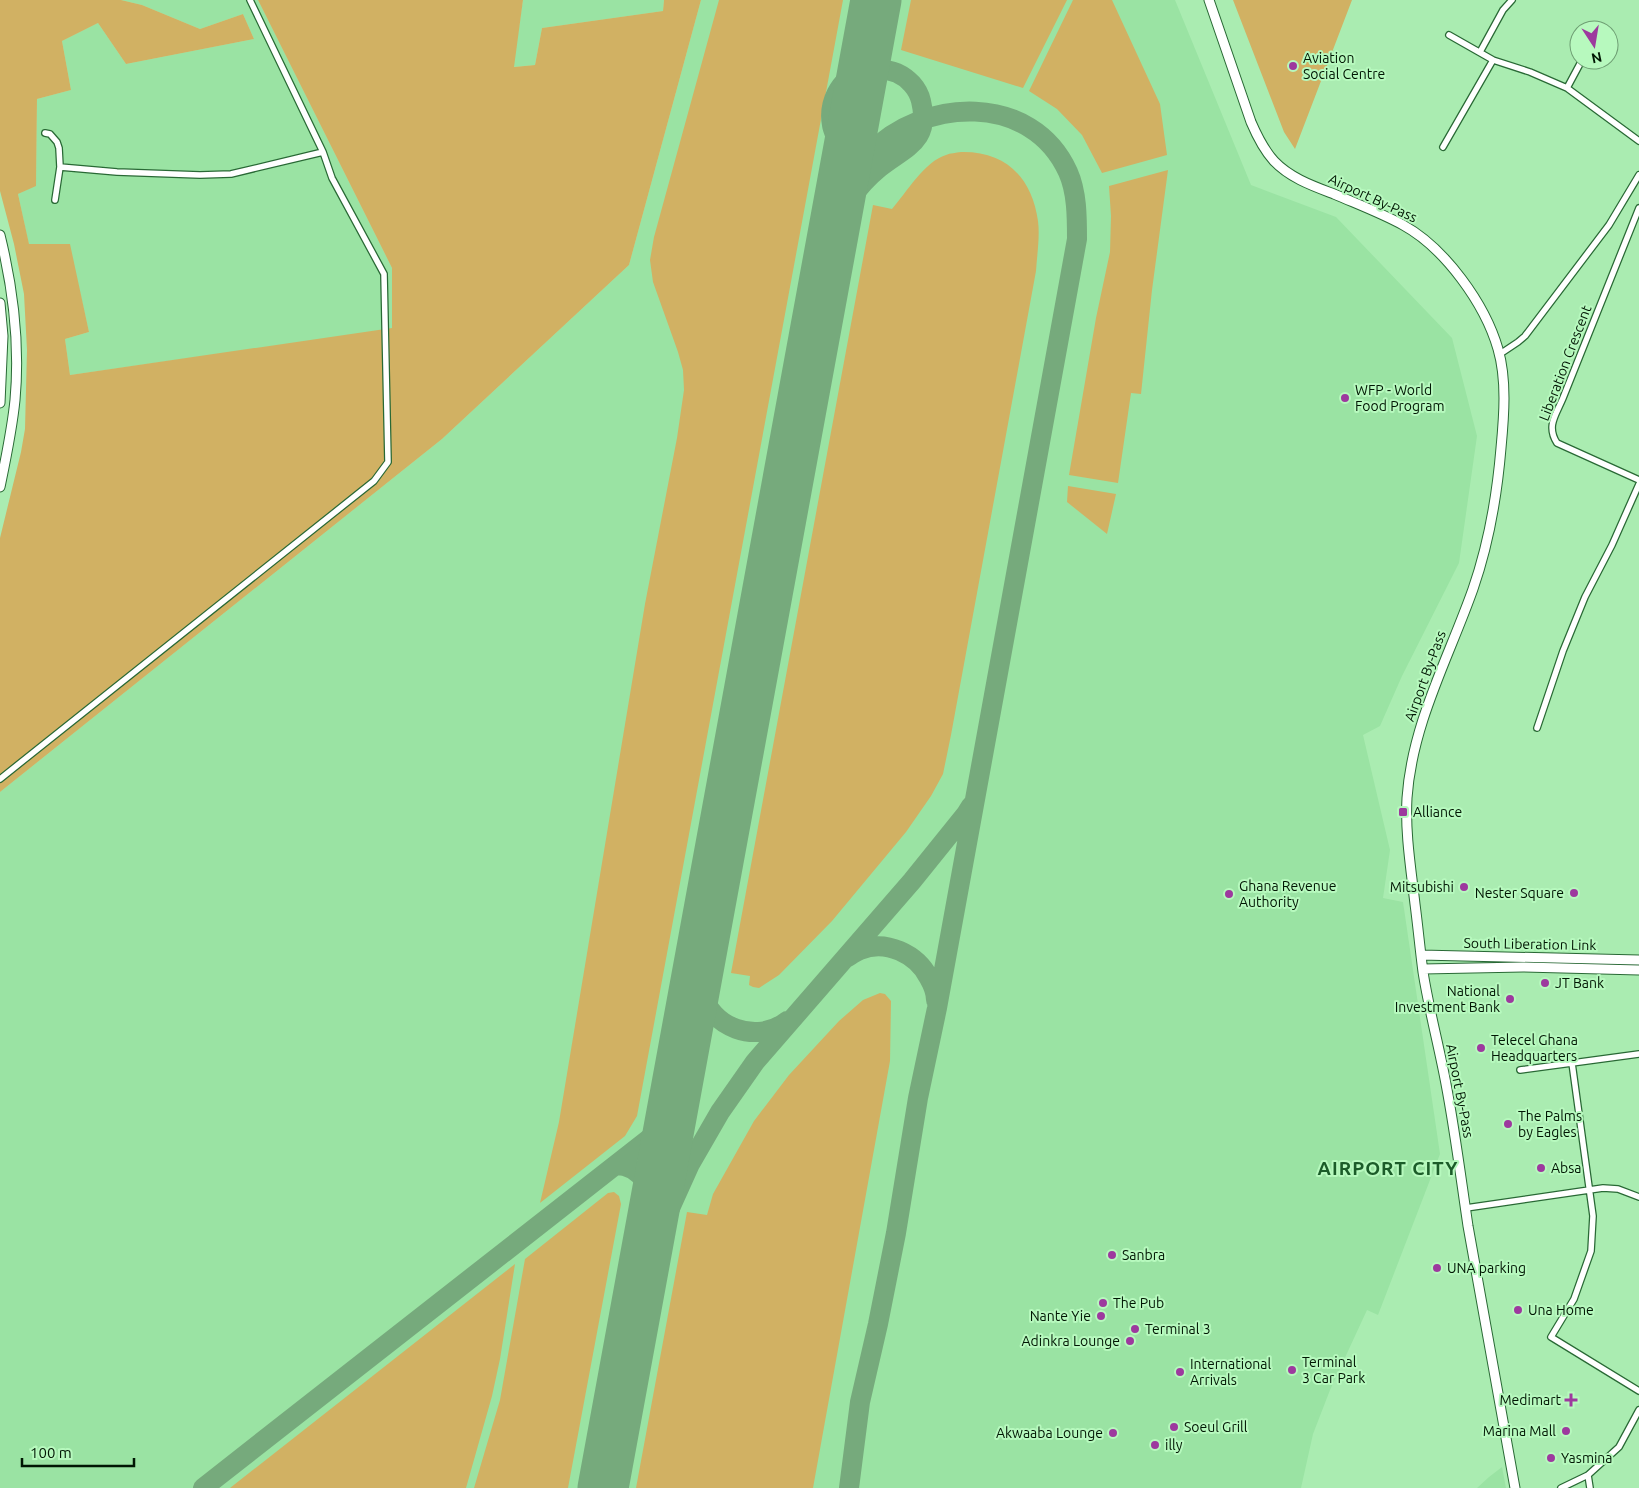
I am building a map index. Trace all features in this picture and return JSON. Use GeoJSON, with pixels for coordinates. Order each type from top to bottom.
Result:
{"type":"FeatureCollection","features":[{"type":"Feature","properties":{"kind":"main road","name":"Airport By-Pass"},"geometry":{"type":"LineString","coordinates":[[1209,0],[1229,62],[1254,129],[1276,162],[1308,184],[1406,227],[1427,242],[1450,266],[1474,299],[1489,326],[1500,354],[1503,389],[1503,427],[1498,476],[1488,538],[1472,590],[1418,735],[1408,791],[1407,818],[1423,969],[1446,1083],[1515,1488]]}},
{"type":"Feature","properties":{"kind":"main road"},"geometry":{"type":"LineString","coordinates":[[0,235],[12,297],[16,347],[15,398],[8,449],[0,487]]}},
{"type":"Feature","properties":{"kind":"main road"},"geometry":{"type":"LineString","coordinates":[[0,302],[3,336],[0,403]]}},
{"type":"Feature","properties":{"kind":"main road","name":"South Liberation Link"},"geometry":{"type":"LineString","coordinates":[[1421,955],[1639,960]]}},
{"type":"Feature","properties":{"kind":"main road","name":"South Liberation Link"},"geometry":{"type":"LineString","coordinates":[[1423,969],[1523,967],[1639,970]]}},
{"type":"Feature","properties":{"kind":"street"},"geometry":{"type":"LineString","coordinates":[[0,780],[374,481],[388,462],[384,274],[332,178],[323,152],[250,0]]}},
{"type":"Feature","properties":{"kind":"street"},"geometry":{"type":"LineString","coordinates":[[1480,52],[1503,10],[1512,0]]}},
{"type":"Feature","properties":{"kind":"street"},"geometry":{"type":"LineString","coordinates":[[1449,35],[1493,60],[1530,72],[1567,88],[1639,141]]}},
{"type":"Feature","properties":{"kind":"street"},"geometry":{"type":"LineString","coordinates":[[1443,147],[1493,60]]}},
{"type":"Feature","properties":{"kind":"street"},"geometry":{"type":"LineString","coordinates":[[1567,88],[1577,70]]}},
{"type":"Feature","properties":{"kind":"street"},"geometry":{"type":"LineString","coordinates":[[44,133],[50,134],[57,142],[60,167],[55,200]]}},
{"type":"Feature","properties":{"kind":"street"},"geometry":{"type":"LineString","coordinates":[[60,167],[200,176],[231,174],[323,152]]}},
{"type":"Feature","properties":{"kind":"street"},"geometry":{"type":"LineString","coordinates":[[1500,354],[1525,336],[1609,225],[1639,176]]}},
{"type":"Feature","properties":{"kind":"street","name":"Liberation Crescent"},"geometry":{"type":"LineString","coordinates":[[1639,208],[1551,424],[1552,435],[1557,443],[1639,480]]}},
{"type":"Feature","properties":{"kind":"street"},"geometry":{"type":"LineString","coordinates":[[1538,728],[1563,651],[1585,597],[1612,546],[1639,484]]}},
{"type":"Feature","properties":{"kind":"street"},"geometry":{"type":"LineString","coordinates":[[1520,1070],[1639,1054]]}},
{"type":"Feature","properties":{"kind":"street"},"geometry":{"type":"LineString","coordinates":[[1572,1063],[1593,1216],[1591,1251],[1574,1298],[1551,1337],[1639,1391]]}},
{"type":"Feature","properties":{"kind":"street"},"geometry":{"type":"LineString","coordinates":[[1466,1208],[1603,1188],[1618,1189],[1639,1197]]}},
{"type":"Feature","properties":{"kind":"street"},"geometry":{"type":"LineString","coordinates":[[1561,1488],[1588,1475],[1619,1448],[1639,1410]]}},
{"type":"Feature","properties":{"kind":"street"},"geometry":{"type":"LineString","coordinates":[[1588,1475],[1590,1488]]}},
{"type":"Feature","properties":{"kind":"shaded area"},"geometry":{"type":"Polygon","coordinates":[[[0,0],[121,0],[142,5],[200,29],[243,14],[254,39],[126,64],[98,23],[62,41],[71,90],[37,99],[36,186],[18,194],[29,244],[70,244],[89,332],[65,339],[70,375],[392,328],[392,268],[258,0],[523,0],[514,67],[535,65],[542,28],[663,11],[664,0],[701,0],[629,265],[442,439],[0,792],[0,538],[25,429],[27,350],[24,294],[14,244],[0,191],[0,0]]]}},
{"type":"Feature","properties":{"kind":"shaded area"},"geometry":{"type":"Polygon","coordinates":[[[121,0],[258,0],[392,268],[392,329],[70,375],[65,339],[89,332],[69,244],[29,245],[18,194],[36,185],[37,99],[71,90],[62,41],[98,23],[126,64],[254,39],[243,14],[200,29],[142,5],[121,0]]]}},
{"type":"Feature","properties":{"kind":"shaded area"},"geometry":{"type":"Polygon","coordinates":[[[523,0],[664,0],[663,11],[542,28],[535,65],[513,67],[523,0]]]}},
{"type":"Feature","properties":{"kind":"shaded area"},"geometry":{"type":"Polygon","coordinates":[[[701,0],[1175,0],[1251,185],[1336,217],[1452,338],[1477,436],[1459,563],[1402,676],[1380,726],[1363,735],[1390,850],[1383,898],[1403,902],[1440,1154],[1378,1315],[1367,1310],[1330,1390],[1313,1434],[1301,1488],[0,1488],[0,792],[442,439],[629,265],[701,0]]]}},
{"type":"Feature","properties":{"kind":"shaded area"},"geometry":{"type":"Polygon","coordinates":[[[719,0],[843,0],[637,1116],[625,1136],[540,1203],[559,1122],[645,604],[677,438],[684,390],[683,370],[653,282],[650,260],[654,237],[719,0]]]}},
{"type":"Feature","properties":{"kind":"shaded area"},"geometry":{"type":"Polygon","coordinates":[[[911,0],[1067,0],[1023,88],[901,50],[911,0]]]}},
{"type":"Feature","properties":{"kind":"shaded area"},"geometry":{"type":"Polygon","coordinates":[[[1073,0],[1112,0],[1160,104],[1167,155],[1102,173],[1082,135],[1057,109],[1029,91],[1073,0]]]}},
{"type":"Feature","properties":{"kind":"shaded area","name":"Aviation Social Centre"},"geometry":{"type":"Polygon","coordinates":[[[1233,0],[1352,0],[1295,149],[1284,132],[1233,0]]]}},
{"type":"Feature","properties":{"kind":"shaded area"},"geometry":{"type":"Polygon","coordinates":[[[961,152],[991,156],[1004,162],[1023,180],[1035,206],[1039,240],[1036,271],[943,774],[931,796],[906,832],[832,921],[779,975],[759,988],[753,987],[749,985],[750,976],[731,973],[873,205],[892,209],[916,178],[938,158],[961,152]]]}},
{"type":"Feature","properties":{"kind":"shaded area"},"geometry":{"type":"Polygon","coordinates":[[[1168,170],[1152,290],[1141,394],[1131,393],[1118,483],[1069,475],[1096,318],[1110,252],[1111,216],[1109,186],[1168,170]]]}},
{"type":"Feature","properties":{"kind":"shaded area"},"geometry":{"type":"Polygon","coordinates":[[[1068,486],[1116,494],[1107,534],[1067,502],[1068,486]]]}},
{"type":"Feature","properties":{"kind":"shaded area"},"geometry":{"type":"Polygon","coordinates":[[[880,993],[885,994],[891,1001],[890,1061],[813,1488],[636,1488],[687,1212],[707,1215],[713,1194],[754,1121],[789,1075],[839,1021],[863,1000],[880,993]]]}},
{"type":"Feature","properties":{"kind":"shaded area"},"geometry":{"type":"Polygon","coordinates":[[[614,1192],[619,1196],[621,1204],[568,1488],[474,1488],[500,1400],[525,1259],[608,1193],[614,1192]]]}},
{"type":"Feature","properties":{"kind":"shaded area"},"geometry":{"type":"Polygon","coordinates":[[[515,1264],[500,1359],[492,1396],[466,1488],[230,1488],[515,1264]]]}},
{"type":"Feature","properties":{"kind":"shaded area"},"geometry":{"type":"Polygon","coordinates":[[[1502,1467],[1506,1488],[1477,1488],[1489,1477],[1502,1467]]]}},
{"type":"Feature","properties":{"kind":"taxiway"},"geometry":{"type":"LineString","coordinates":[[829,262],[834,237],[846,205],[871,175],[914,142],[919,135],[923,115],[920,96],[909,81],[901,75],[883,70],[860,73],[846,81],[837,93],[831,117],[839,146],[841,184]]}},
{"type":"Feature","properties":{"kind":"taxiway"},"geometry":{"type":"LineString","coordinates":[[836,213],[846,189],[863,160],[892,135],[918,122],[946,114],[975,112],[1003,116],[1029,127],[1051,146],[1071,180],[1076,205],[1077,231],[937,1008],[918,1098],[896,1233],[860,1402],[849,1488]]}},
{"type":"Feature","properties":{"kind":"taxiway"},"geometry":{"type":"LineString","coordinates":[[644,1266],[690,1164],[720,1112],[755,1062],[912,881],[971,806]]}},
{"type":"Feature","properties":{"kind":"taxiway"},"geometry":{"type":"LineString","coordinates":[[704,940],[700,984],[706,1003],[714,1014],[724,1023],[736,1029],[749,1032],[762,1032],[775,1028],[787,1021]]}},
{"type":"Feature","properties":{"kind":"taxiway"},"geometry":{"type":"LineString","coordinates":[[846,958],[870,947],[880,946],[900,951],[924,969],[933,986],[936,1000]]}},
{"type":"Feature","properties":{"kind":"taxiway"},"geometry":{"type":"LineString","coordinates":[[203,1488],[650,1138],[665,1122],[674,1104]]}},
{"type":"Feature","properties":{"kind":"taxiway"},"geometry":{"type":"LineString","coordinates":[[616,1165],[625,1166],[633,1170],[645,1181],[652,1197],[653,1215]]}},
{"type":"Feature","properties":{"kind":"runway"},"geometry":{"type":"LineString","coordinates":[[603,1488],[876,0]]}},
{"type":"Feature","properties":{"kind":"place","name":"Aviation Social Centre"},"geometry":{"type":"Point","coordinates":[1293,66]}},
{"type":"Feature","properties":{"kind":"place","name":"WFP - World Food Program"},"geometry":{"type":"Point","coordinates":[1345,398]}},
{"type":"Feature","properties":{"kind":"place","name":"Alliance"},"geometry":{"type":"Point","coordinates":[1403,812]}},
{"type":"Feature","properties":{"kind":"place","name":"Mitsubishi"},"geometry":{"type":"Point","coordinates":[1464,887]}},
{"type":"Feature","properties":{"kind":"place","name":"Nester Square"},"geometry":{"type":"Point","coordinates":[1574,893]}},
{"type":"Feature","properties":{"kind":"place","name":"Ghana Revenue Authority"},"geometry":{"type":"Point","coordinates":[1229,894]}},
{"type":"Feature","properties":{"kind":"place","name":"JT Bank"},"geometry":{"type":"Point","coordinates":[1545,983]}},
{"type":"Feature","properties":{"kind":"place","name":"National Investment Bank"},"geometry":{"type":"Point","coordinates":[1510,999]}},
{"type":"Feature","properties":{"kind":"place","name":"Telecel Ghana Headquarters"},"geometry":{"type":"Point","coordinates":[1481,1048]}},
{"type":"Feature","properties":{"kind":"place","name":"The Palms by Eagles"},"geometry":{"type":"Point","coordinates":[1508,1124]}},
{"type":"Feature","properties":{"kind":"place","name":"Absa"},"geometry":{"type":"Point","coordinates":[1541,1168]}},
{"type":"Feature","properties":{"kind":"place","name":"Sanbra"},"geometry":{"type":"Point","coordinates":[1112,1255]}},
{"type":"Feature","properties":{"kind":"place","name":"UNA parking"},"geometry":{"type":"Point","coordinates":[1437,1268]}},
{"type":"Feature","properties":{"kind":"place","name":"The Pub"},"geometry":{"type":"Point","coordinates":[1103,1303]}},
{"type":"Feature","properties":{"kind":"place","name":"Una Home"},"geometry":{"type":"Point","coordinates":[1518,1310]}},
{"type":"Feature","properties":{"kind":"place","name":"Nante Yie"},"geometry":{"type":"Point","coordinates":[1101,1316]}},
{"type":"Feature","properties":{"kind":"place","name":"Terminal 3"},"geometry":{"type":"Point","coordinates":[1135,1329]}},
{"type":"Feature","properties":{"kind":"place","name":"Adinkra Lounge"},"geometry":{"type":"Point","coordinates":[1130,1341]}},
{"type":"Feature","properties":{"kind":"place","name":"Terminal 3 Car Park"},"geometry":{"type":"Point","coordinates":[1292,1370]}},
{"type":"Feature","properties":{"kind":"place","name":"International Arrivals"},"geometry":{"type":"Point","coordinates":[1180,1372]}},
{"type":"Feature","properties":{"kind":"place","name":"Medimart"},"geometry":{"type":"Point","coordinates":[1571,1400]}},
{"type":"Feature","properties":{"kind":"place","name":"Soeul Grill"},"geometry":{"type":"Point","coordinates":[1174,1427]}},
{"type":"Feature","properties":{"kind":"place","name":"Marina Mall"},"geometry":{"type":"Point","coordinates":[1566,1431]}},
{"type":"Feature","properties":{"kind":"place","name":"Akwaaba Lounge"},"geometry":{"type":"Point","coordinates":[1113,1433]}},
{"type":"Feature","properties":{"kind":"place","name":"illy"},"geometry":{"type":"Point","coordinates":[1155,1445]}},
{"type":"Feature","properties":{"kind":"place","name":"Yasmina"},"geometry":{"type":"Point","coordinates":[1551,1458]}},
{"type":"Feature","properties":{"kind":"district","name":"AIRPORT CITY"},"geometry":{"type":"Point","coordinates":[1388,1168]}}]}
